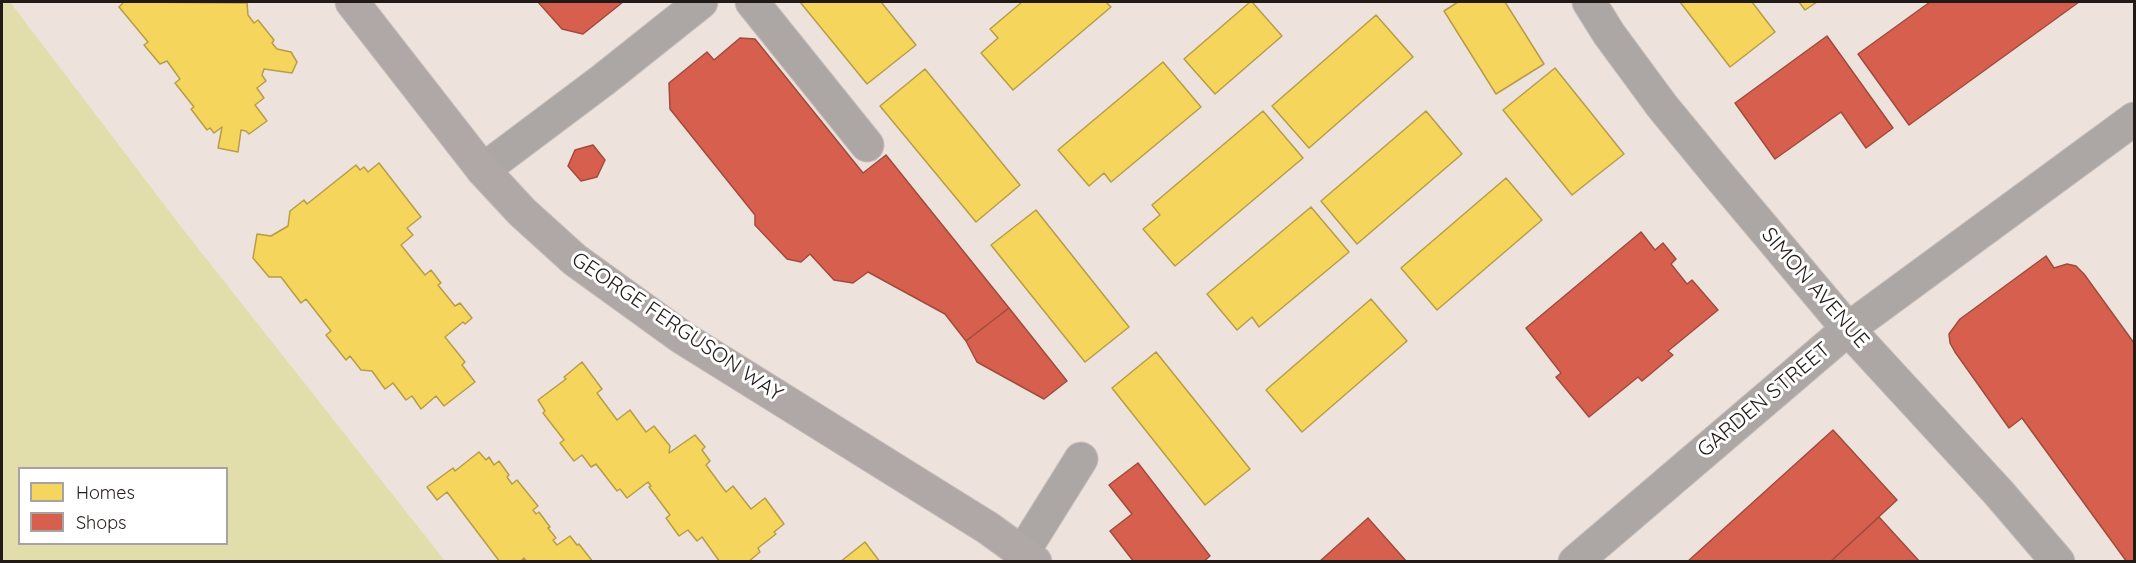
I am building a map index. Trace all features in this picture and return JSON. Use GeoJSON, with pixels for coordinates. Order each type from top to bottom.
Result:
{"type":"FeatureCollection","features":[{"type":"Feature","properties":{"kind":"main road","name":"GEORGE FERGUSON WAY"},"geometry":{"type":"LineString","coordinates":[[352,2],[483,170],[522,212],[574,260],[674,331],[988,528],[1029,557]]}},
{"type":"Feature","properties":{"kind":"street"},"geometry":{"type":"LineString","coordinates":[[483,170],[603,80],[701,2]]}},
{"type":"Feature","properties":{"kind":"street"},"geometry":{"type":"LineString","coordinates":[[752,2],[867,145]]}},
{"type":"Feature","properties":{"kind":"street","name":"SIMON AVENUE"},"geometry":{"type":"LineString","coordinates":[[1589,2],[1609,34],[1662,106],[1848,329],[1998,492],[2058,561]]}},
{"type":"Feature","properties":{"kind":"street","name":"GARDEN STREET"},"geometry":{"type":"LineString","coordinates":[[1575,561],[1848,329],[2134,119]]}},
{"type":"Feature","properties":{"kind":"street"},"geometry":{"type":"LineString","coordinates":[[1029,557],[1081,459]]}},
{"type":"Feature","properties":{"kind":"shaded area"},"geometry":{"type":"Polygon","coordinates":[[[2,2],[10,2],[182,228],[445,561],[2,561],[2,2]]]}},
{"type":"Feature","properties":{"kind":"building: Homes"},"geometry":{"type":"Polygon","coordinates":[[[122,2],[247,3],[248,15],[254,23],[258,20],[274,40],[272,43],[277,49],[291,52],[297,62],[292,73],[264,69],[262,75],[266,81],[257,88],[264,98],[255,105],[267,121],[249,134],[241,130],[238,152],[218,148],[222,127],[214,133],[210,128],[207,130],[191,109],[194,107],[175,83],[180,79],[167,61],[160,64],[144,45],[148,42],[119,7],[122,2]]]}},
{"type":"Feature","properties":{"kind":"building: Homes"},"geometry":{"type":"Polygon","coordinates":[[[800,2],[881,2],[916,45],[867,84],[800,2]]]}},
{"type":"Feature","properties":{"kind":"building: Homes"},"geometry":{"type":"Polygon","coordinates":[[[1022,2],[1106,2],[1111,7],[1013,90],[981,53],[998,38],[990,29],[1022,2]]]}},
{"type":"Feature","properties":{"kind":"building: Homes"},"geometry":{"type":"Polygon","coordinates":[[[1250,2],[1282,36],[1215,94],[1184,59],[1250,2]]]}},
{"type":"Feature","properties":{"kind":"building: Homes"},"geometry":{"type":"Polygon","coordinates":[[[1458,2],[1505,2],[1544,64],[1496,94],[1444,11],[1458,2]]]}},
{"type":"Feature","properties":{"kind":"building: Homes"},"geometry":{"type":"Polygon","coordinates":[[[1680,2],[1752,2],[1775,32],[1730,67],[1680,2]]]}},
{"type":"Feature","properties":{"kind":"building: Homes"},"geometry":{"type":"Polygon","coordinates":[[[1799,2],[1817,2],[1805,10],[1799,2]]]}},
{"type":"Feature","properties":{"kind":"building: Homes"},"geometry":{"type":"Polygon","coordinates":[[[1376,15],[1413,57],[1309,148],[1272,106],[1376,15]]]}},
{"type":"Feature","properties":{"kind":"building: Homes"},"geometry":{"type":"Polygon","coordinates":[[[1163,62],[1201,107],[1111,182],[1104,173],[1089,186],[1058,150],[1163,62]]]}},
{"type":"Feature","properties":{"kind":"building: Homes"},"geometry":{"type":"Polygon","coordinates":[[[1555,68],[1624,154],[1572,195],[1503,110],[1555,68]]]}},
{"type":"Feature","properties":{"kind":"building: Homes"},"geometry":{"type":"Polygon","coordinates":[[[925,69],[1020,185],[976,222],[880,106],[925,69]]]}},
{"type":"Feature","properties":{"kind":"building: Homes"},"geometry":{"type":"Polygon","coordinates":[[[1263,111],[1303,158],[1175,266],[1143,229],[1160,215],[1152,205],[1263,111]]]}},
{"type":"Feature","properties":{"kind":"building: Homes"},"geometry":{"type":"Polygon","coordinates":[[[1426,111],[1462,154],[1357,244],[1321,201],[1426,111]]]}},
{"type":"Feature","properties":{"kind":"building: Homes"},"geometry":{"type":"Polygon","coordinates":[[[379,163],[421,217],[407,228],[413,235],[401,245],[425,275],[431,270],[441,283],[438,285],[455,306],[460,303],[472,318],[465,324],[463,322],[445,337],[465,362],[462,365],[475,382],[444,406],[436,396],[421,409],[412,396],[406,400],[393,383],[385,389],[372,371],[361,370],[350,356],[346,360],[326,335],[331,331],[306,299],[301,303],[281,277],[269,277],[253,258],[257,234],[271,236],[288,226],[290,211],[304,200],[307,204],[356,165],[360,170],[364,167],[368,172],[379,163]]]}},
{"type":"Feature","properties":{"kind":"building: Homes"},"geometry":{"type":"Polygon","coordinates":[[[1506,178],[1542,220],[1437,310],[1401,268],[1506,178]]]}},
{"type":"Feature","properties":{"kind":"building: Homes"},"geometry":{"type":"Polygon","coordinates":[[[1311,207],[1349,252],[1259,327],[1252,317],[1237,330],[1207,294],[1311,207]]]}},
{"type":"Feature","properties":{"kind":"building: Homes"},"geometry":{"type":"Polygon","coordinates":[[[1036,210],[1129,327],[1085,362],[991,245],[1036,210]]]}},
{"type":"Feature","properties":{"kind":"building: Homes"},"geometry":{"type":"Polygon","coordinates":[[[1371,299],[1407,341],[1302,432],[1266,390],[1371,299]]]}},
{"type":"Feature","properties":{"kind":"building: Homes"},"geometry":{"type":"Polygon","coordinates":[[[1156,352],[1250,469],[1205,505],[1112,388],[1156,352]]]}},
{"type":"Feature","properties":{"kind":"building: Homes"},"geometry":{"type":"Polygon","coordinates":[[[582,362],[602,389],[597,393],[617,420],[630,410],[646,432],[654,426],[670,446],[669,453],[695,435],[705,447],[702,450],[710,461],[706,465],[726,492],[733,486],[751,509],[765,498],[784,524],[774,532],[776,534],[758,548],[760,552],[748,562],[720,562],[702,537],[697,541],[688,530],[679,536],[666,518],[670,515],[649,487],[651,486],[648,482],[627,498],[620,489],[617,491],[596,464],[591,467],[582,455],[574,461],[560,443],[564,440],[543,413],[545,411],[538,400],[566,379],[564,377],[582,362]]]}},
{"type":"Feature","properties":{"kind":"building: Homes"},"geometry":{"type":"Polygon","coordinates":[[[479,452],[486,460],[489,457],[494,465],[499,461],[509,475],[507,477],[512,484],[517,480],[538,506],[533,510],[536,514],[539,512],[550,527],[548,528],[556,538],[553,540],[557,545],[570,536],[593,562],[527,562],[524,558],[520,562],[500,562],[447,492],[437,500],[427,487],[453,468],[455,471],[479,452]]]}},
{"type":"Feature","properties":{"kind":"building: Homes"},"geometry":{"type":"Polygon","coordinates":[[[865,542],[880,562],[840,562],[865,542]]]}},
{"type":"Feature","properties":{"kind":"building: Shops"},"geometry":{"type":"Polygon","coordinates":[[[538,2],[623,2],[583,34],[562,29],[538,2]]]}},
{"type":"Feature","properties":{"kind":"building: Shops"},"geometry":{"type":"Polygon","coordinates":[[[1930,2],[2079,2],[1909,125],[1858,54],[1930,2]]]}},
{"type":"Feature","properties":{"kind":"building: Shops"},"geometry":{"type":"Polygon","coordinates":[[[1827,36],[1893,128],[1866,148],[1841,112],[1775,159],[1735,103],[1827,36]]]}},
{"type":"Feature","properties":{"kind":"building: Shops"},"geometry":{"type":"Polygon","coordinates":[[[740,38],[755,39],[863,173],[886,155],[1009,308],[966,341],[945,314],[868,272],[853,283],[834,280],[810,254],[801,262],[787,259],[755,225],[755,215],[670,109],[669,83],[707,52],[714,60],[740,38]]]}},
{"type":"Feature","properties":{"kind":"building: Shops"},"geometry":{"type":"Polygon","coordinates":[[[593,145],[605,160],[597,177],[581,181],[568,166],[575,150],[593,145]]]}},
{"type":"Feature","properties":{"kind":"building: Shops"},"geometry":{"type":"Polygon","coordinates":[[[1641,232],[1655,250],[1663,243],[1676,259],[1671,264],[1687,284],[1692,280],[1718,310],[1668,351],[1673,355],[1642,381],[1638,377],[1589,417],[1556,377],[1561,373],[1526,328],[1641,232]]]}},
{"type":"Feature","properties":{"kind":"building: Shops"},"geometry":{"type":"Polygon","coordinates":[[[2046,256],[2054,268],[2067,264],[2076,266],[2134,343],[2134,562],[2127,562],[2022,418],[2009,428],[1950,343],[1949,334],[1960,319],[2046,256]]]}},
{"type":"Feature","properties":{"kind":"building: Shops"},"geometry":{"type":"Polygon","coordinates":[[[1009,308],[1067,381],[1044,399],[977,362],[966,341],[1009,308]]]}},
{"type":"Feature","properties":{"kind":"building: Shops"},"geometry":{"type":"Polygon","coordinates":[[[1833,430],[1897,500],[1830,562],[1687,562],[1833,430]]]}},
{"type":"Feature","properties":{"kind":"building: Shops"},"geometry":{"type":"Polygon","coordinates":[[[1138,463],[1210,556],[1203,562],[1134,562],[1110,531],[1132,514],[1109,485],[1138,463]]]}},
{"type":"Feature","properties":{"kind":"building: Shops"},"geometry":{"type":"Polygon","coordinates":[[[1879,517],[1920,562],[1830,562],[1879,517]]]}},
{"type":"Feature","properties":{"kind":"building: Shops"},"geometry":{"type":"Polygon","coordinates":[[[1368,518],[1407,562],[1319,562],[1368,518]]]}}]}
